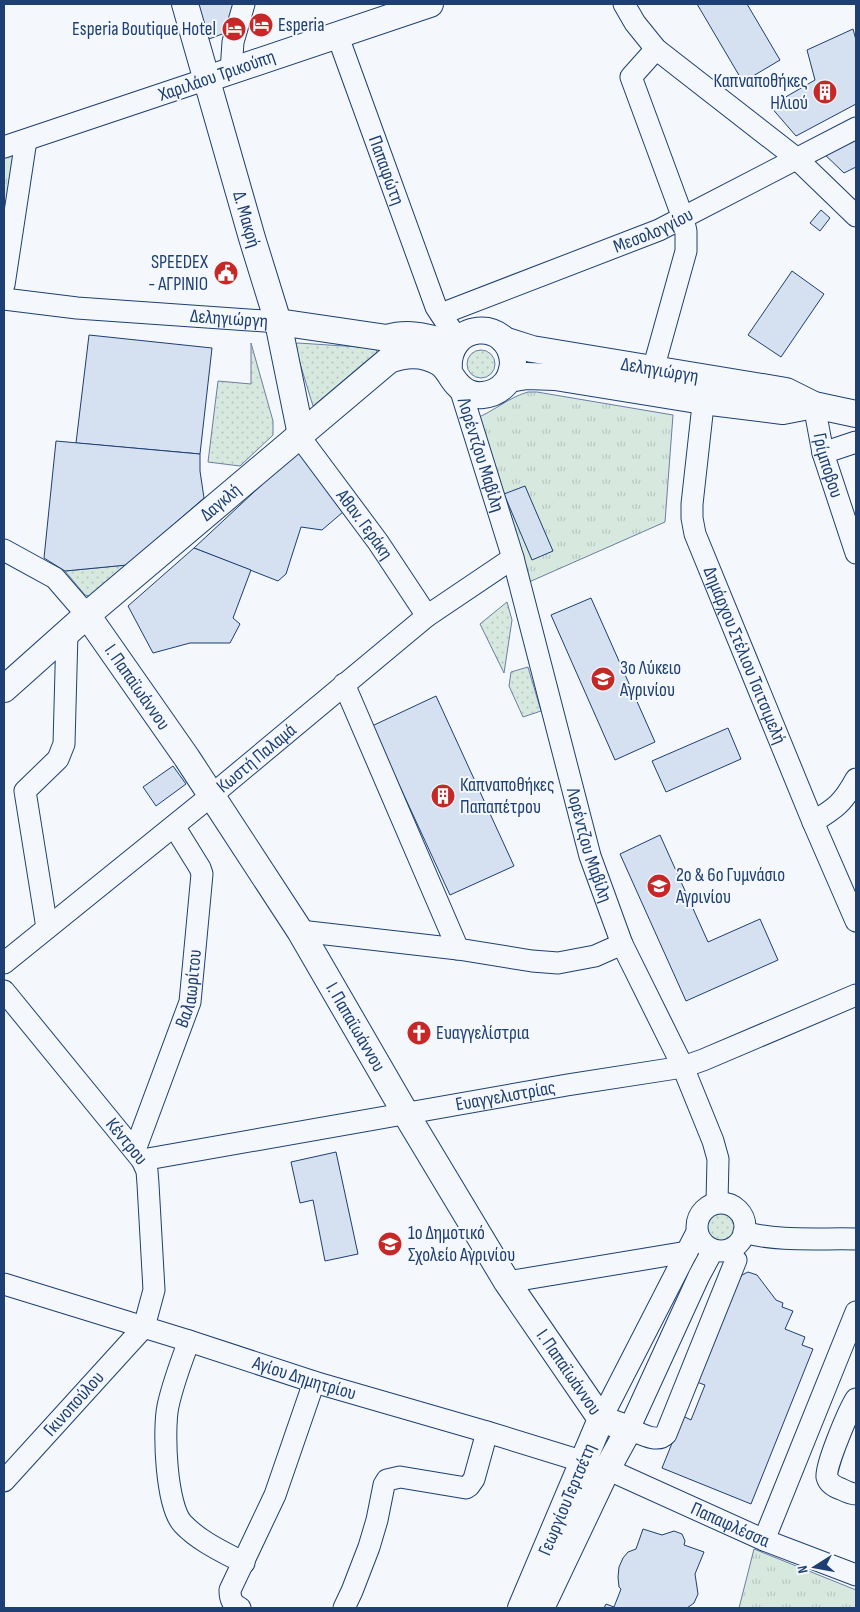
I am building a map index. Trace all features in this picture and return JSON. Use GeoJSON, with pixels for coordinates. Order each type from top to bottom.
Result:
{"type":"FeatureCollection","features":[{"type":"Feature","properties":{"kind":"main road","name":"Δ. Μακρή"},"geometry":{"type":"LineString","coordinates":[[185,4],[219,75],[252,238],[278,322],[301,435]]}},
{"type":"Feature","properties":{"kind":"main road","name":"Χαριλάου Τρικούπη"},"geometry":{"type":"LineString","coordinates":[[219,75],[430,4]]}},
{"type":"Feature","properties":{"kind":"main road","name":"Δεληγιώργη"},"geometry":{"type":"LineString","coordinates":[[278,322],[387,338],[400,334],[456,342]]}},
{"type":"Feature","properties":{"kind":"main road"},"geometry":{"type":"LineString","coordinates":[[481,330],[497,335],[504,340],[512,356],[513,366],[509,379],[498,391],[488,395],[479,396],[469,393],[455,380],[448,361],[450,352],[456,342],[464,335],[481,330]]}},
{"type":"Feature","properties":{"kind":"main road"},"geometry":{"type":"LineString","coordinates":[[381,366],[388,352],[387,338]]}},
{"type":"Feature","properties":{"kind":"main road","name":"Δεληγιώργη"},"geometry":{"type":"LineString","coordinates":[[504,340],[650,380],[705,389],[783,411],[814,405],[856,414]]}},
{"type":"Feature","properties":{"kind":"main road","name":"Δαγκλή"},"geometry":{"type":"LineString","coordinates":[[4,689],[87,615],[381,366],[399,357],[410,355],[431,358],[442,364],[455,380]]}},
{"type":"Feature","properties":{"kind":"main road","name":"Δεληγιώργη"},"geometry":{"type":"LineString","coordinates":[[509,379],[528,376],[650,380]]}},
{"type":"Feature","properties":{"kind":"main road","name":"Ι. Παπαϊωάννου"},"geometry":{"type":"LineString","coordinates":[[87,615],[212,796],[300,931],[406,1114],[507,1282],[601,1420],[629,1429]]}},
{"type":"Feature","properties":{"kind":"main road","name":"ΓεωργίουΤερτσέτη"},"geometry":{"type":"LineString","coordinates":[[541,1608],[595,1466],[601,1420]]}},
{"type":"Feature","properties":{"kind":"main road","name":"ΓεωργίουΤερτσέτη"},"geometry":{"type":"LineString","coordinates":[[521,1608],[595,1466],[629,1429]]}},
{"type":"Feature","properties":{"kind":"street"},"geometry":{"type":"LineString","coordinates":[[219,75],[233,42],[244,4]]}},
{"type":"Feature","properties":{"kind":"street"},"geometry":{"type":"LineString","coordinates":[[624,4],[635,23],[656,49],[796,158],[856,216]]}},
{"type":"Feature","properties":{"kind":"street","name":"Παπαφώτη"},"geometry":{"type":"LineString","coordinates":[[337,34],[438,310],[456,342]]}},
{"type":"Feature","properties":{"kind":"street"},"geometry":{"type":"LineString","coordinates":[[650,380],[686,251],[686,231],[683,218],[631,77],[656,49]]}},
{"type":"Feature","properties":{"kind":"street","name":"Χαριλάου Τρικούπη"},"geometry":{"type":"LineString","coordinates":[[4,147],[219,75]]}},
{"type":"Feature","properties":{"kind":"street","name":"Μεσολογγίου"},"geometry":{"type":"LineString","coordinates":[[438,310],[659,230],[856,128]]}},
{"type":"Feature","properties":{"kind":"street"},"geometry":{"type":"LineString","coordinates":[[4,285],[26,140]]}},
{"type":"Feature","properties":{"kind":"street","name":"Δεληγιώργη"},"geometry":{"type":"LineString","coordinates":[[4,299],[77,308],[278,322]]}},
{"type":"Feature","properties":{"kind":"street"},"geometry":{"type":"LineString","coordinates":[[419,336],[429,327],[438,310]]}},
{"type":"Feature","properties":{"kind":"street","name":"Λορέντζου Μαβίλη"},"geometry":{"type":"LineString","coordinates":[[455,380],[513,558],[590,856],[622,944],[684,1067],[713,1141],[718,1159],[717,1202]]}},
{"type":"Feature","properties":{"kind":"street","name":"Δημάρχου Στέλιου Τσιτσιμελή"},"geometry":{"type":"LineString","coordinates":[[705,389],[692,504],[695,534],[813,822],[856,921]]}},
{"type":"Feature","properties":{"kind":"street","name":"Γρίμποβου"},"geometry":{"type":"LineString","coordinates":[[814,405],[823,453],[856,553]]}},
{"type":"Feature","properties":{"kind":"street","name":"Αθαν. Γεράκη"},"geometry":{"type":"LineString","coordinates":[[301,435],[305,444],[378,542],[428,616]]}},
{"type":"Feature","properties":{"kind":"street"},"geometry":{"type":"LineString","coordinates":[[823,453],[856,442]]}},
{"type":"Feature","properties":{"kind":"street"},"geometry":{"type":"LineString","coordinates":[[4,550],[54,578],[87,615]]}},
{"type":"Feature","properties":{"kind":"street","name":"Κωστή Παλαμά"},"geometry":{"type":"LineString","coordinates":[[4,963],[212,796],[344,684],[428,616],[513,558]]}},
{"type":"Feature","properties":{"kind":"street"},"geometry":{"type":"LineString","coordinates":[[47,928],[25,791],[58,759],[62,752],[64,744],[67,633]]}},
{"type":"Feature","properties":{"kind":"street"},"geometry":{"type":"LineString","coordinates":[[344,684],[458,949]]}},
{"type":"Feature","properties":{"kind":"street"},"geometry":{"type":"LineString","coordinates":[[813,822],[836,808],[847,796],[856,779]]}},
{"type":"Feature","properties":{"kind":"street","name":"Βαλαωρίτου"},"geometry":{"type":"LineString","coordinates":[[139,1155],[190,1002],[202,874],[174,826]]}},
{"type":"Feature","properties":{"kind":"street"},"geometry":{"type":"LineString","coordinates":[[300,931],[458,949],[532,961],[558,963],[595,956],[622,944]]}},
{"type":"Feature","properties":{"kind":"street","name":"Κέντρου"},"geometry":{"type":"LineString","coordinates":[[4,991],[139,1155],[147,1171],[154,1290],[144,1327]]}},
{"type":"Feature","properties":{"kind":"street","name":"Ευαγγελιστρίας"},"geometry":{"type":"LineString","coordinates":[[139,1155],[406,1114],[684,1067],[712,1057],[856,995]]}},
{"type":"Feature","properties":{"kind":"street"},"geometry":{"type":"LineString","coordinates":[[717,1202],[724,1202],[738,1210],[745,1224],[741,1240],[728,1250],[713,1250],[700,1239],[697,1232],[696,1224],[703,1210],[717,1202]]}},
{"type":"Feature","properties":{"kind":"street","name":"ΓεωργίουΤερτσέτη"},"geometry":{"type":"LineString","coordinates":[[601,1420],[697,1232]]}},
{"type":"Feature","properties":{"kind":"street"},"geometry":{"type":"LineString","coordinates":[[744,1232],[755,1236],[856,1240]]}},
{"type":"Feature","properties":{"kind":"street","name":"ΓεωργίουΤερτσέτη"},"geometry":{"type":"LineString","coordinates":[[629,1429],[699,1276],[713,1250]]}},
{"type":"Feature","properties":{"kind":"street"},"geometry":{"type":"LineString","coordinates":[[507,1282],[686,1252]]}},
{"type":"Feature","properties":{"kind":"street"},"geometry":{"type":"LineString","coordinates":[[629,1429],[654,1438],[660,1438],[666,1434],[736,1260]]}},
{"type":"Feature","properties":{"kind":"street","name":"Αγίου Δημητρίου"},"geometry":{"type":"LineString","coordinates":[[4,1284],[314,1382],[487,1432],[595,1466]]}},
{"type":"Feature","properties":{"kind":"street"},"geometry":{"type":"LineString","coordinates":[[764,1540],[851,1346],[856,1312]]}},
{"type":"Feature","properties":{"kind":"street","name":"Γκινοπούλου"},"geometry":{"type":"LineString","coordinates":[[4,1481],[144,1327]]}},
{"type":"Feature","properties":{"kind":"street"},"geometry":{"type":"LineString","coordinates":[[189,1341],[178,1369],[168,1408],[166,1439],[170,1496],[175,1512],[182,1524],[201,1539],[244,1563]]}},
{"type":"Feature","properties":{"kind":"street"},"geometry":{"type":"LineString","coordinates":[[240,1608],[232,1602],[230,1590],[275,1494],[314,1382]]}},
{"type":"Feature","properties":{"kind":"street"},"geometry":{"type":"LineString","coordinates":[[856,1399],[830,1460],[827,1472],[828,1479],[832,1485],[851,1494],[856,1494]]}},
{"type":"Feature","properties":{"kind":"street"},"geometry":{"type":"LineString","coordinates":[[344,1608],[369,1547],[384,1485],[387,1480],[400,1477],[466,1488],[470,1486],[474,1479],[487,1432]]}},
{"type":"Feature","properties":{"kind":"street","name":"Παπαφλέσσα"},"geometry":{"type":"LineString","coordinates":[[595,1466],[764,1540],[856,1575]]}},
{"type":"Feature","properties":{"kind":"green space"},"geometry":{"type":"Polygon","coordinates":[[[19,152],[4,254],[4,158],[19,152]]]}},
{"type":"Feature","properties":{"kind":"green space"},"geometry":{"type":"Polygon","coordinates":[[[251,343],[273,421],[273,435],[240,466],[208,462],[218,381],[251,384],[251,343]]]}},
{"type":"Feature","properties":{"kind":"green space"},"geometry":{"type":"Polygon","coordinates":[[[295,344],[375,348],[377,352],[313,406],[295,347],[295,344]]]}},
{"type":"Feature","properties":{"kind":"green space"},"geometry":{"type":"Polygon","coordinates":[[[481,350],[491,354],[495,364],[491,374],[481,378],[471,374],[467,364],[471,354],[481,350]]]}},
{"type":"Feature","properties":{"kind":"green space"},"geometry":{"type":"Polygon","coordinates":[[[528,392],[673,415],[665,522],[529,582],[479,417],[528,392]]]}},
{"type":"Feature","properties":{"kind":"green space"},"geometry":{"type":"Polygon","coordinates":[[[127,565],[89,596],[85,595],[65,571],[127,565]]]}},
{"type":"Feature","properties":{"kind":"green space"},"geometry":{"type":"Polygon","coordinates":[[[507,602],[512,620],[504,673],[480,624],[507,602]]]}},
{"type":"Feature","properties":{"kind":"green space"},"geometry":{"type":"Polygon","coordinates":[[[528,667],[541,711],[523,717],[509,686],[511,672],[528,667]]]}},
{"type":"Feature","properties":{"kind":"green space"},"geometry":{"type":"Polygon","coordinates":[[[720,1208],[734,1213],[739,1227],[734,1241],[720,1246],[706,1241],[701,1227],[706,1213],[720,1208]]]}},
{"type":"Feature","properties":{"kind":"green space"},"geometry":{"type":"Polygon","coordinates":[[[754,1549],[856,1590],[856,1608],[739,1608],[754,1549]]]}},
{"type":"Feature","properties":{"kind":"building"},"geometry":{"type":"Polygon","coordinates":[[[198,4],[235,4],[225,33],[209,39],[198,4]]]}},
{"type":"Feature","properties":{"kind":"building"},"geometry":{"type":"Polygon","coordinates":[[[697,4],[747,4],[780,60],[743,82],[697,4]]]}},
{"type":"Feature","properties":{"kind":"building","name":"Καπναποθήκες Ηλιού"},"geometry":{"type":"Polygon","coordinates":[[[853,29],[856,40],[856,104],[796,136],[770,106],[815,80],[807,50],[853,29]]]}},
{"type":"Feature","properties":{"kind":"building"},"geometry":{"type":"Polygon","coordinates":[[[856,132],[856,167],[844,173],[820,150],[856,132]]]}},
{"type":"Feature","properties":{"kind":"building"},"geometry":{"type":"Polygon","coordinates":[[[821,210],[830,218],[820,231],[810,223],[821,210]]]}},
{"type":"Feature","properties":{"kind":"building"},"geometry":{"type":"Polygon","coordinates":[[[792,271],[824,294],[781,357],[748,335],[792,271]]]}},
{"type":"Feature","properties":{"kind":"building"},"geometry":{"type":"Polygon","coordinates":[[[89,335],[212,348],[200,454],[76,443],[89,335]]]}},
{"type":"Feature","properties":{"kind":"building"},"geometry":{"type":"Polygon","coordinates":[[[56,441],[200,454],[200,471],[204,498],[127,565],[65,571],[44,558],[56,441]]]}},
{"type":"Feature","properties":{"kind":"building"},"geometry":{"type":"Polygon","coordinates":[[[298,451],[343,512],[322,530],[301,527],[286,574],[278,581],[194,548],[298,451]]]}},
{"type":"Feature","properties":{"kind":"building"},"geometry":{"type":"Polygon","coordinates":[[[525,486],[553,551],[532,560],[504,494],[525,486]]]}},
{"type":"Feature","properties":{"kind":"building"},"geometry":{"type":"Polygon","coordinates":[[[194,548],[251,570],[233,618],[240,624],[230,643],[190,643],[153,653],[128,606],[194,548]]]}},
{"type":"Feature","properties":{"kind":"building","name":"3ο Λύκειο Αγρινίου"},"geometry":{"type":"Polygon","coordinates":[[[591,598],[655,742],[615,760],[551,615],[591,598]]]}},
{"type":"Feature","properties":{"kind":"building","name":"Καπναποθήκες Παπαπέτρου"},"geometry":{"type":"Polygon","coordinates":[[[436,696],[514,866],[450,895],[372,726],[436,696]]]}},
{"type":"Feature","properties":{"kind":"building"},"geometry":{"type":"Polygon","coordinates":[[[728,728],[741,759],[666,792],[652,761],[728,728]]]}},
{"type":"Feature","properties":{"kind":"building"},"geometry":{"type":"Polygon","coordinates":[[[173,766],[186,784],[156,806],[143,787],[173,766]]]}},
{"type":"Feature","properties":{"kind":"building","name":"2ο & 6ο Γυμνάσιο Αγρινίου"},"geometry":{"type":"Polygon","coordinates":[[[660,835],[708,942],[760,919],[778,960],[686,1001],[620,854],[660,835]]]}},
{"type":"Feature","properties":{"kind":"building"},"geometry":{"type":"Polygon","coordinates":[[[336,1152],[358,1254],[325,1261],[313,1200],[300,1203],[291,1162],[336,1152]]]}},
{"type":"Feature","properties":{"kind":"building"},"geometry":{"type":"Polygon","coordinates":[[[748,1272],[757,1275],[776,1300],[783,1303],[782,1307],[793,1311],[785,1329],[805,1337],[802,1345],[813,1349],[751,1504],[662,1468],[683,1416],[691,1420],[705,1385],[694,1381],[737,1281],[748,1272]]]}},
{"type":"Feature","properties":{"kind":"building"},"geometry":{"type":"Polygon","coordinates":[[[643,1529],[662,1535],[674,1531],[682,1534],[685,1541],[684,1545],[704,1552],[695,1574],[698,1594],[694,1603],[687,1608],[604,1608],[606,1604],[614,1607],[621,1589],[618,1577],[619,1567],[628,1552],[636,1549],[643,1529]]]}},
{"type":"Feature","properties":{"kind":"place","name":"Esperia"},"geometry":{"type":"Point","coordinates":[261,25]}},
{"type":"Feature","properties":{"kind":"place","name":"Esperia Boutique Hotel"},"geometry":{"type":"Point","coordinates":[234,29]}},
{"type":"Feature","properties":{"kind":"place","name":"Καπναποθήκες Ηλιού"},"geometry":{"type":"Point","coordinates":[825,92]}},
{"type":"Feature","properties":{"kind":"place","name":"SPEEDEX - ΑΓΡΙΝΙΟ"},"geometry":{"type":"Point","coordinates":[226,273]}},
{"type":"Feature","properties":{"kind":"place","name":"3ο Λύκειο Αγρινίου"},"geometry":{"type":"Point","coordinates":[603,679]}},
{"type":"Feature","properties":{"kind":"place","name":"Καπναποθήκες Παπαπέτρου"},"geometry":{"type":"Point","coordinates":[443,796]}},
{"type":"Feature","properties":{"kind":"place","name":"2ο & 6ο Γυμνάσιο Αγρινίου"},"geometry":{"type":"Point","coordinates":[659,886]}},
{"type":"Feature","properties":{"kind":"place","name":"Ευαγγελίστρια"},"geometry":{"type":"Point","coordinates":[419,1033]}},
{"type":"Feature","properties":{"kind":"place","name":"1ο Δημοτικό Σχολείο Αγρινίου"},"geometry":{"type":"Point","coordinates":[390,1244]}}]}
